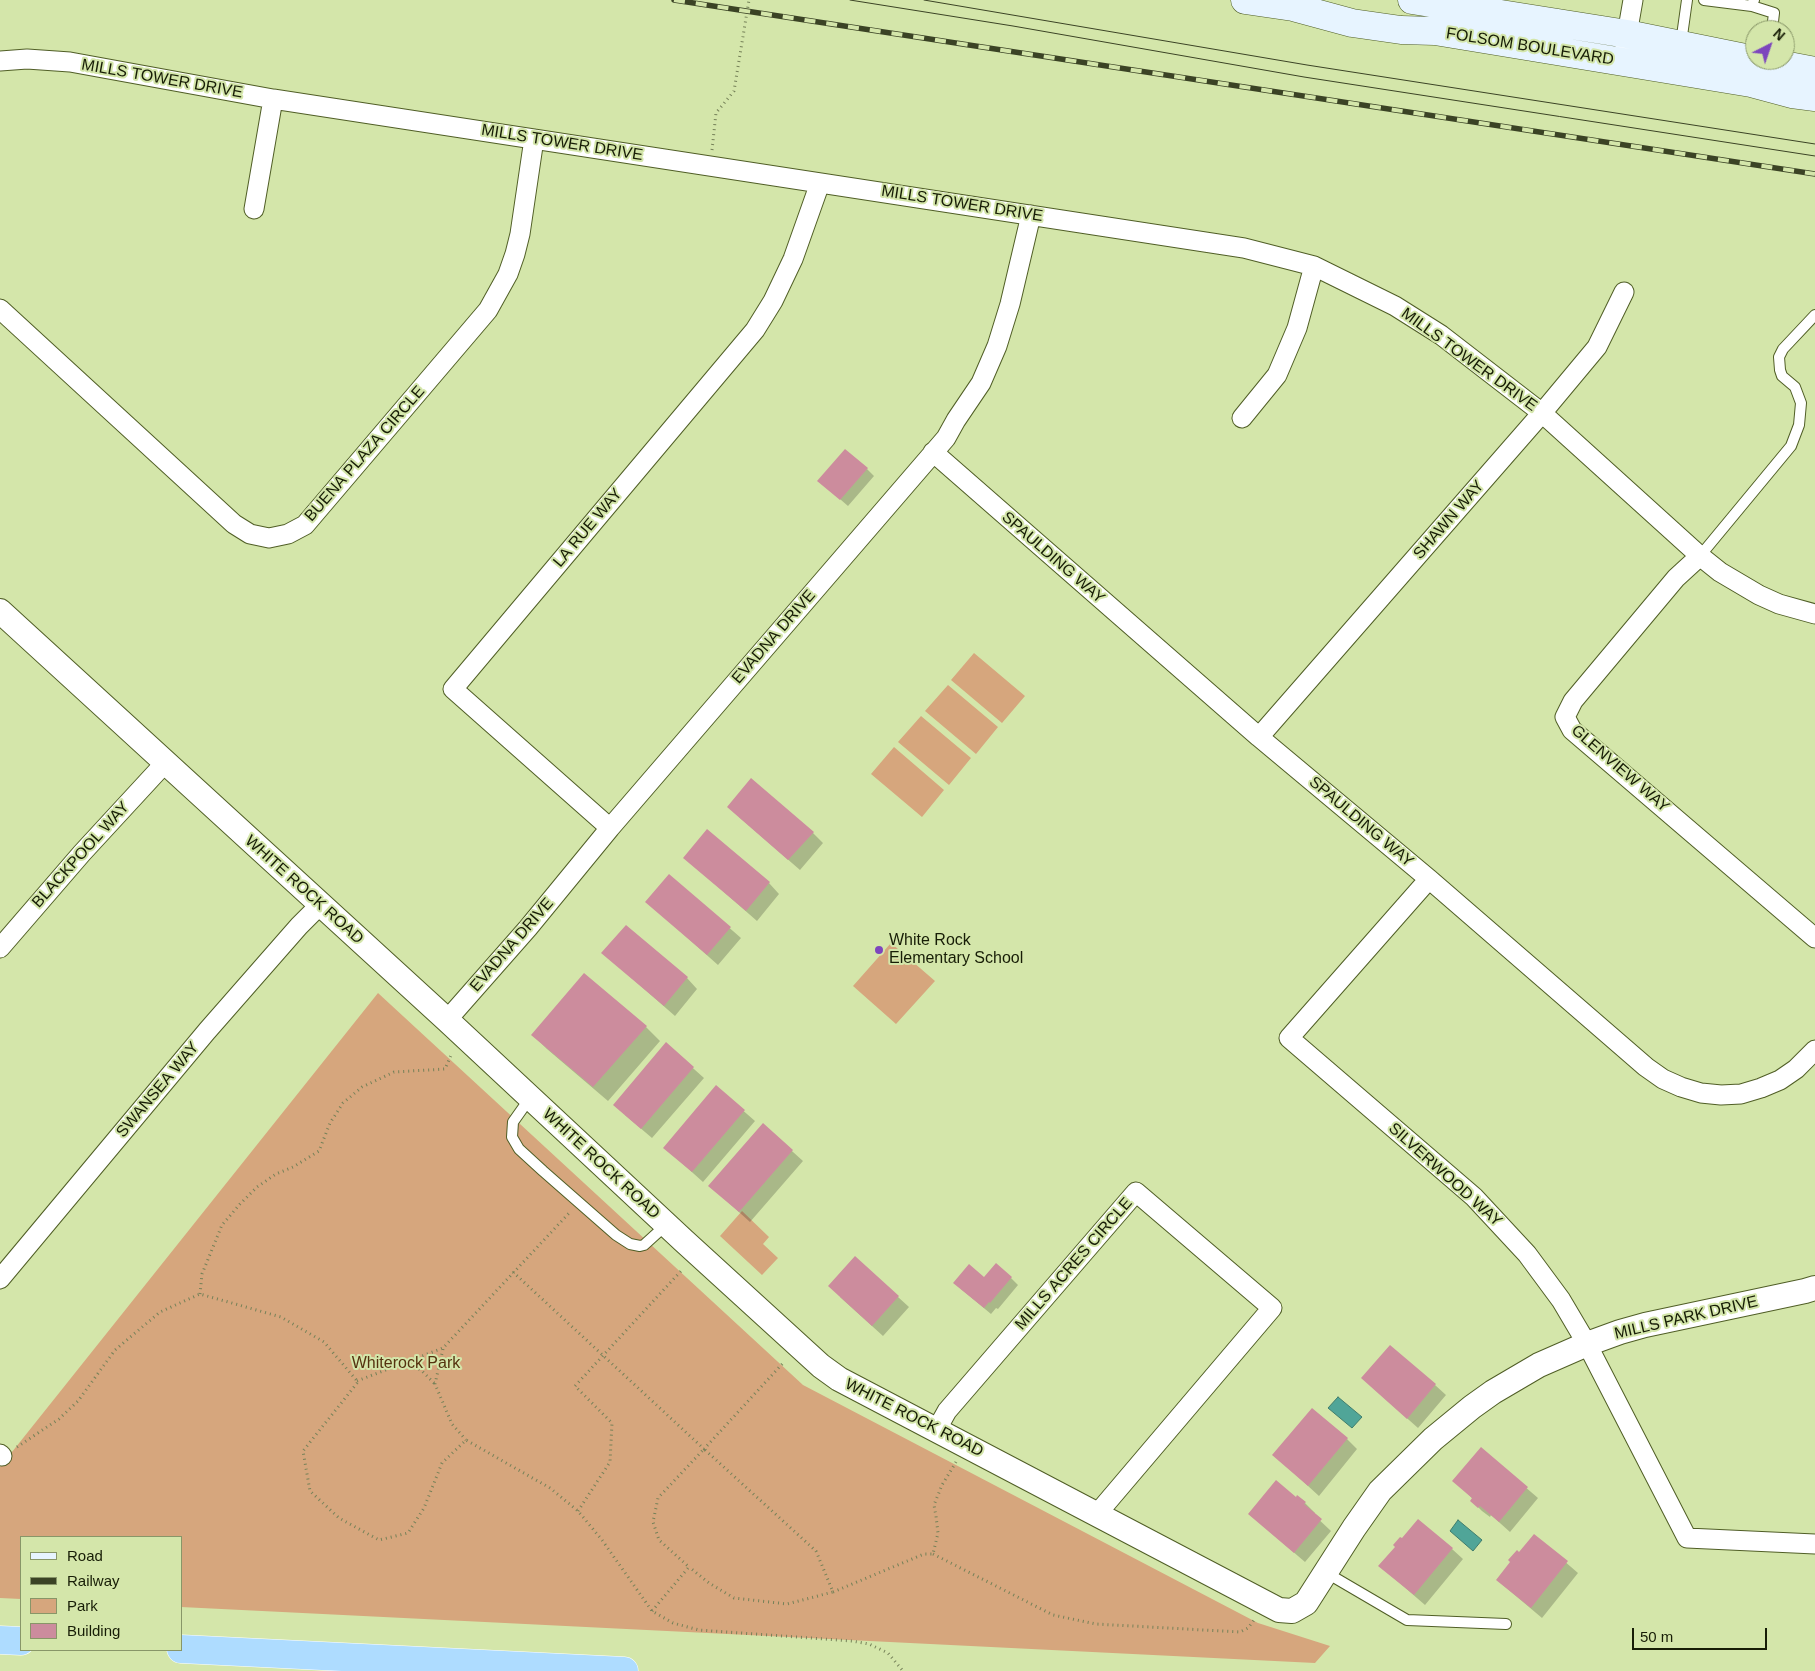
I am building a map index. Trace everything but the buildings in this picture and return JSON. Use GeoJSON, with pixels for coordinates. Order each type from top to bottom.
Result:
{"type":"FeatureCollection","features":[{"type":"Feature","properties":{"kind":"highway"},"geometry":{"type":"LineString","coordinates":[[0,1640],[20,1641]]}},
{"type":"Feature","properties":{"kind":"highway"},"geometry":{"type":"LineString","coordinates":[[182,1649],[624,1671]]}},
{"type":"Feature","properties":{"kind":"main road","name":"FOLSOM BOULEVARD"},"geometry":{"type":"LineString","coordinates":[[1245,0],[1293,7],[1352,23],[1402,30],[1435,31],[1751,83],[1815,98]]}},
{"type":"Feature","properties":{"kind":"main road","name":"FOLSOM BOULEVARD"},"geometry":{"type":"LineString","coordinates":[[1412,0],[1473,5],[1745,57]]}},
{"type":"Feature","properties":{"kind":"main road","name":"FOLSOM BOULEVARD"},"geometry":{"type":"LineString","coordinates":[[1795,66],[1815,70]]}},
{"type":"Feature","properties":{"kind":"street"},"geometry":{"type":"LineString","coordinates":[[1623,62],[1633,0]]}},
{"type":"Feature","properties":{"kind":"street","name":"MILLS TOWER DRIVE"},"geometry":{"type":"LineString","coordinates":[[0,61],[27,59],[70,62],[273,99],[1244,248],[1314,266],[1395,306],[1441,335],[1542,413],[1720,572],[1759,595],[1779,604],[1815,614]]}},
{"type":"Feature","properties":{"kind":"street"},"geometry":{"type":"LineString","coordinates":[[254,209],[273,99]]}},
{"type":"Feature","properties":{"kind":"street","name":"BUENA PLAZA CIRCLE"},"geometry":{"type":"LineString","coordinates":[[0,309],[234,524],[250,534],[269,538],[288,534],[305,525],[488,310],[508,274],[515,254],[520,234],[534,139]]}},
{"type":"Feature","properties":{"kind":"street","name":"LA RUE WAY"},"geometry":{"type":"LineString","coordinates":[[610,828],[452,689],[754,330],[793,259],[820,183]]}},
{"type":"Feature","properties":{"kind":"street","name":"EVADNA DRIVE"},"geometry":{"type":"LineString","coordinates":[[447,1020],[528,928],[610,828],[946,438],[981,383],[997,346],[1010,304],[1031,215]]}},
{"type":"Feature","properties":{"kind":"street"},"geometry":{"type":"LineString","coordinates":[[1242,418],[1277,375],[1296,328],[1314,266]]}},
{"type":"Feature","properties":{"kind":"street","name":"SHAWN WAY"},"geometry":{"type":"LineString","coordinates":[[1260,737],[1598,348],[1624,292]]}},
{"type":"Feature","properties":{"kind":"street","name":"SPAULDING WAY"},"geometry":{"type":"LineString","coordinates":[[933,452],[1260,737],[1662,1079],[1701,1093],[1741,1094],[1780,1080],[1796,1069],[1815,1050]]}},
{"type":"Feature","properties":{"kind":"street","name":"GLENVIEW WAY"},"geometry":{"type":"LineString","coordinates":[[1700,556],[1676,578],[1573,701],[1565,717],[1572,730],[1815,938]]}},
{"type":"Feature","properties":{"kind":"street","name":"WHITE ROCK ROAD"},"geometry":{"type":"LineString","coordinates":[[0,611],[447,1020],[666,1225],[821,1366],[839,1379],[1279,1610]]}},
{"type":"Feature","properties":{"kind":"street","name":"BLACKPOOL WAY"},"geometry":{"type":"LineString","coordinates":[[0,948],[82,853],[164,763]]}},
{"type":"Feature","properties":{"kind":"street","name":"SILVERWOOD WAY"},"geometry":{"type":"LineString","coordinates":[[1429,880],[1289,1038],[1474,1197],[1527,1254],[1561,1300],[1587,1344],[1687,1538],[1815,1544]]}},
{"type":"Feature","properties":{"kind":"street","name":"SWANSEA WAY"},"geometry":{"type":"LineString","coordinates":[[0,1279],[206,1031],[320,905]]}},
{"type":"Feature","properties":{"kind":"street","name":"MILLS ACRES CIRCLE"},"geometry":{"type":"LineString","coordinates":[[937,1429],[947,1411],[1136,1192],[1272,1308],[1096,1514]]}},
{"type":"Feature","properties":{"kind":"street","name":"MILLS PARK DRIVE"},"geometry":{"type":"LineString","coordinates":[[1279,1610],[1292,1611],[1306,1603],[1380,1491],[1433,1439],[1493,1392],[1539,1365],[1587,1344],[1645,1325],[1815,1288]]}},
{"type":"Feature","properties":{"kind":"lane"},"geometry":{"type":"LineString","coordinates":[[1681,45],[1688,0]]}},
{"type":"Feature","properties":{"kind":"lane"},"geometry":{"type":"LineString","coordinates":[[1704,0],[1753,3],[1774,14],[1773,20]]}},
{"type":"Feature","properties":{"kind":"lane"},"geometry":{"type":"LineString","coordinates":[[1700,556],[1791,446],[1799,425],[1801,403],[1795,387],[1782,376],[1779,357],[1783,349],[1815,315]]}},
{"type":"Feature","properties":{"kind":"lane"},"geometry":{"type":"LineString","coordinates":[[530,1098],[513,1122],[511,1129],[512,1138],[519,1149],[624,1242],[640,1246],[644,1245],[666,1225]]}},
{"type":"Feature","properties":{"kind":"lane"},"geometry":{"type":"LineString","coordinates":[[1325,1572],[1407,1620],[1506,1624]]}},
{"type":"Feature","properties":{"kind":"path"},"geometry":{"type":"LineString","coordinates":[[711,166],[716,113],[734,91],[749,0]]}},
{"type":"Feature","properties":{"kind":"path"},"geometry":{"type":"LineString","coordinates":[[200,1294],[202,1274],[222,1225],[257,1187],[276,1174],[293,1167],[319,1151],[330,1123],[343,1103],[362,1087],[394,1072],[445,1069],[450,1056]]}},
{"type":"Feature","properties":{"kind":"path"},"geometry":{"type":"LineString","coordinates":[[466,1440],[442,1463],[424,1508],[408,1533],[379,1540],[339,1518],[310,1491],[303,1450],[357,1381],[443,1348],[572,1210]]}},
{"type":"Feature","properties":{"kind":"path"},"geometry":{"type":"LineString","coordinates":[[578,1511],[610,1462],[612,1422],[575,1386],[681,1271]]}},
{"type":"Feature","properties":{"kind":"path"},"geometry":{"type":"LineString","coordinates":[[513,1272],[816,1551],[833,1592]]}},
{"type":"Feature","properties":{"kind":"path"},"geometry":{"type":"LineString","coordinates":[[1,1455],[59,1419],[78,1401],[115,1350],[160,1312],[200,1294],[281,1317],[324,1342],[357,1381]]}},
{"type":"Feature","properties":{"kind":"path"},"geometry":{"type":"LineString","coordinates":[[435,1384],[443,1348]]}},
{"type":"Feature","properties":{"kind":"path"},"geometry":{"type":"LineString","coordinates":[[784,1362],[658,1498],[653,1522],[659,1540],[709,1583],[734,1598],[787,1604],[833,1592],[924,1554],[933,1554],[1053,1615],[1096,1624],[1240,1632],[1248,1628],[1256,1618]]}},
{"type":"Feature","properties":{"kind":"path"},"geometry":{"type":"LineString","coordinates":[[405,1363],[421,1370],[435,1384],[452,1424],[466,1440],[550,1488],[578,1511],[602,1540],[652,1611],[673,1623],[700,1630],[852,1641],[869,1644],[888,1653],[902,1671]]}},
{"type":"Feature","properties":{"kind":"path"},"geometry":{"type":"LineString","coordinates":[[933,1554],[938,1533],[934,1506],[942,1485],[957,1461]]}},
{"type":"Feature","properties":{"kind":"path"},"geometry":{"type":"LineString","coordinates":[[652,1611],[689,1567]]}},
{"type":"Feature","properties":{"kind":"green space"},"geometry":{"type":"Polygon","coordinates":[[[974,653],[1025,696],[1002,723],[951,680],[974,653]]]}},
{"type":"Feature","properties":{"kind":"green space"},"geometry":{"type":"Polygon","coordinates":[[[948,685],[998,727],[976,754],[925,711],[948,685]]]}},
{"type":"Feature","properties":{"kind":"green space"},"geometry":{"type":"Polygon","coordinates":[[[921,716],[971,758],[949,785],[898,742],[921,716]]]}},
{"type":"Feature","properties":{"kind":"green space"},"geometry":{"type":"Polygon","coordinates":[[[894,747],[944,790],[922,817],[871,774],[894,747]]]}},
{"type":"Feature","properties":{"kind":"green space"},"geometry":{"type":"Polygon","coordinates":[[[891,943],[935,981],[896,1024],[853,986],[891,943]]]}},
{"type":"Feature","properties":{"kind":"green space","name":"Whiterock Park"},"geometry":{"type":"Polygon","coordinates":[[[378,993],[803,1385],[1258,1623],[1330,1646],[1315,1663],[182,1607],[182,1536],[20,1536],[20,1599],[0,1598],[0,1467],[378,993]]]}},
{"type":"Feature","properties":{"kind":"green space"},"geometry":{"type":"Polygon","coordinates":[[[742,1211],[769,1237],[763,1244],[778,1258],[762,1275],[720,1236],[742,1211]]]}},
{"type":"Feature","properties":{"kind":"water"},"geometry":{"type":"Polygon","coordinates":[[[1338,1397],[1362,1417],[1352,1428],[1328,1408],[1338,1397]]]}},
{"type":"Feature","properties":{"kind":"water"},"geometry":{"type":"Polygon","coordinates":[[[1458,1520],[1482,1540],[1473,1551],[1450,1531],[1458,1520]]]}},
{"type":"Feature","properties":{"kind":"tram line"},"geometry":{"type":"LineString","coordinates":[[850,0],[1013,26],[1304,77],[1815,156]]}},
{"type":"Feature","properties":{"kind":"tram line"},"geometry":{"type":"LineString","coordinates":[[924,0],[1307,65],[1815,144]]}},
{"type":"Feature","properties":{"kind":"railway"},"geometry":{"type":"LineString","coordinates":[[674,0],[1815,174]]}},
{"type":"Feature","properties":{"kind":"place","name":"White Rock Elementary School"},"geometry":{"type":"Point","coordinates":[879,950]}}]}
